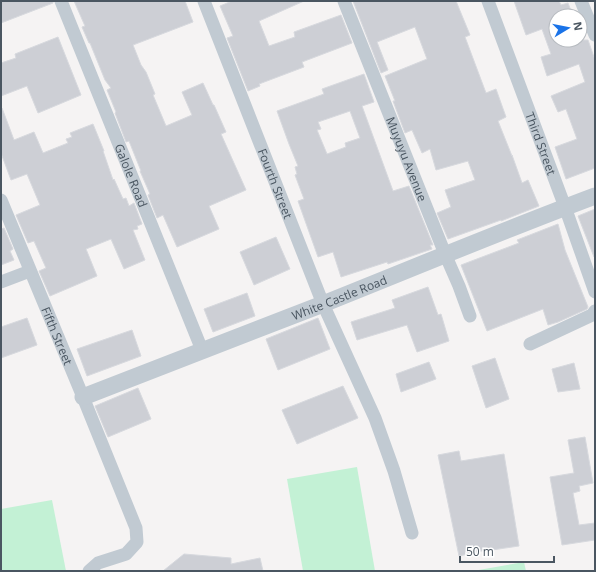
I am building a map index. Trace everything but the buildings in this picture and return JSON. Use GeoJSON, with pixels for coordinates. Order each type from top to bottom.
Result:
{"type":"FeatureCollection","features":[{"type":"Feature","properties":{"kind":"street","name":"Galole Road"},"geometry":{"type":"LineString","coordinates":[[61,1],[202,350]]}},
{"type":"Feature","properties":{"kind":"street","name":"Fourth Street"},"geometry":{"type":"LineString","coordinates":[[204,1],[323,304],[375,418],[394,471],[412,533]]}},
{"type":"Feature","properties":{"kind":"street","name":"Muyuyu Avenue"},"geometry":{"type":"LineString","coordinates":[[344,1],[470,316]]}},
{"type":"Feature","properties":{"kind":"street","name":"Third Street"},"geometry":{"type":"LineString","coordinates":[[488,1],[594,289]]}},
{"type":"Feature","properties":{"kind":"street"},"geometry":{"type":"LineString","coordinates":[[581,1],[595,35]]}},
{"type":"Feature","properties":{"kind":"street","name":"White Castle Road"},"geometry":{"type":"LineString","coordinates":[[83,398],[595,196]]}},
{"type":"Feature","properties":{"kind":"street","name":"Fifth Street"},"geometry":{"type":"LineString","coordinates":[[1,200],[136,528],[137,542],[126,554],[98,563],[89,571]]}},
{"type":"Feature","properties":{"kind":"street"},"geometry":{"type":"LineString","coordinates":[[1,282],[30,271]]}},
{"type":"Feature","properties":{"kind":"street"},"geometry":{"type":"LineString","coordinates":[[530,344],[592,315],[595,311]]}},
{"type":"Feature","properties":{"kind":"green space"},"geometry":{"type":"Polygon","coordinates":[[[357,467],[375,571],[303,571],[287,479],[357,467]]]}},
{"type":"Feature","properties":{"kind":"green space"},"geometry":{"type":"Polygon","coordinates":[[[52,500],[66,571],[1,571],[1,509],[52,500]]]}},
{"type":"Feature","properties":{"kind":"green space"},"geometry":{"type":"Polygon","coordinates":[[[524,562],[526,571],[473,571],[524,562]]]}}]}
